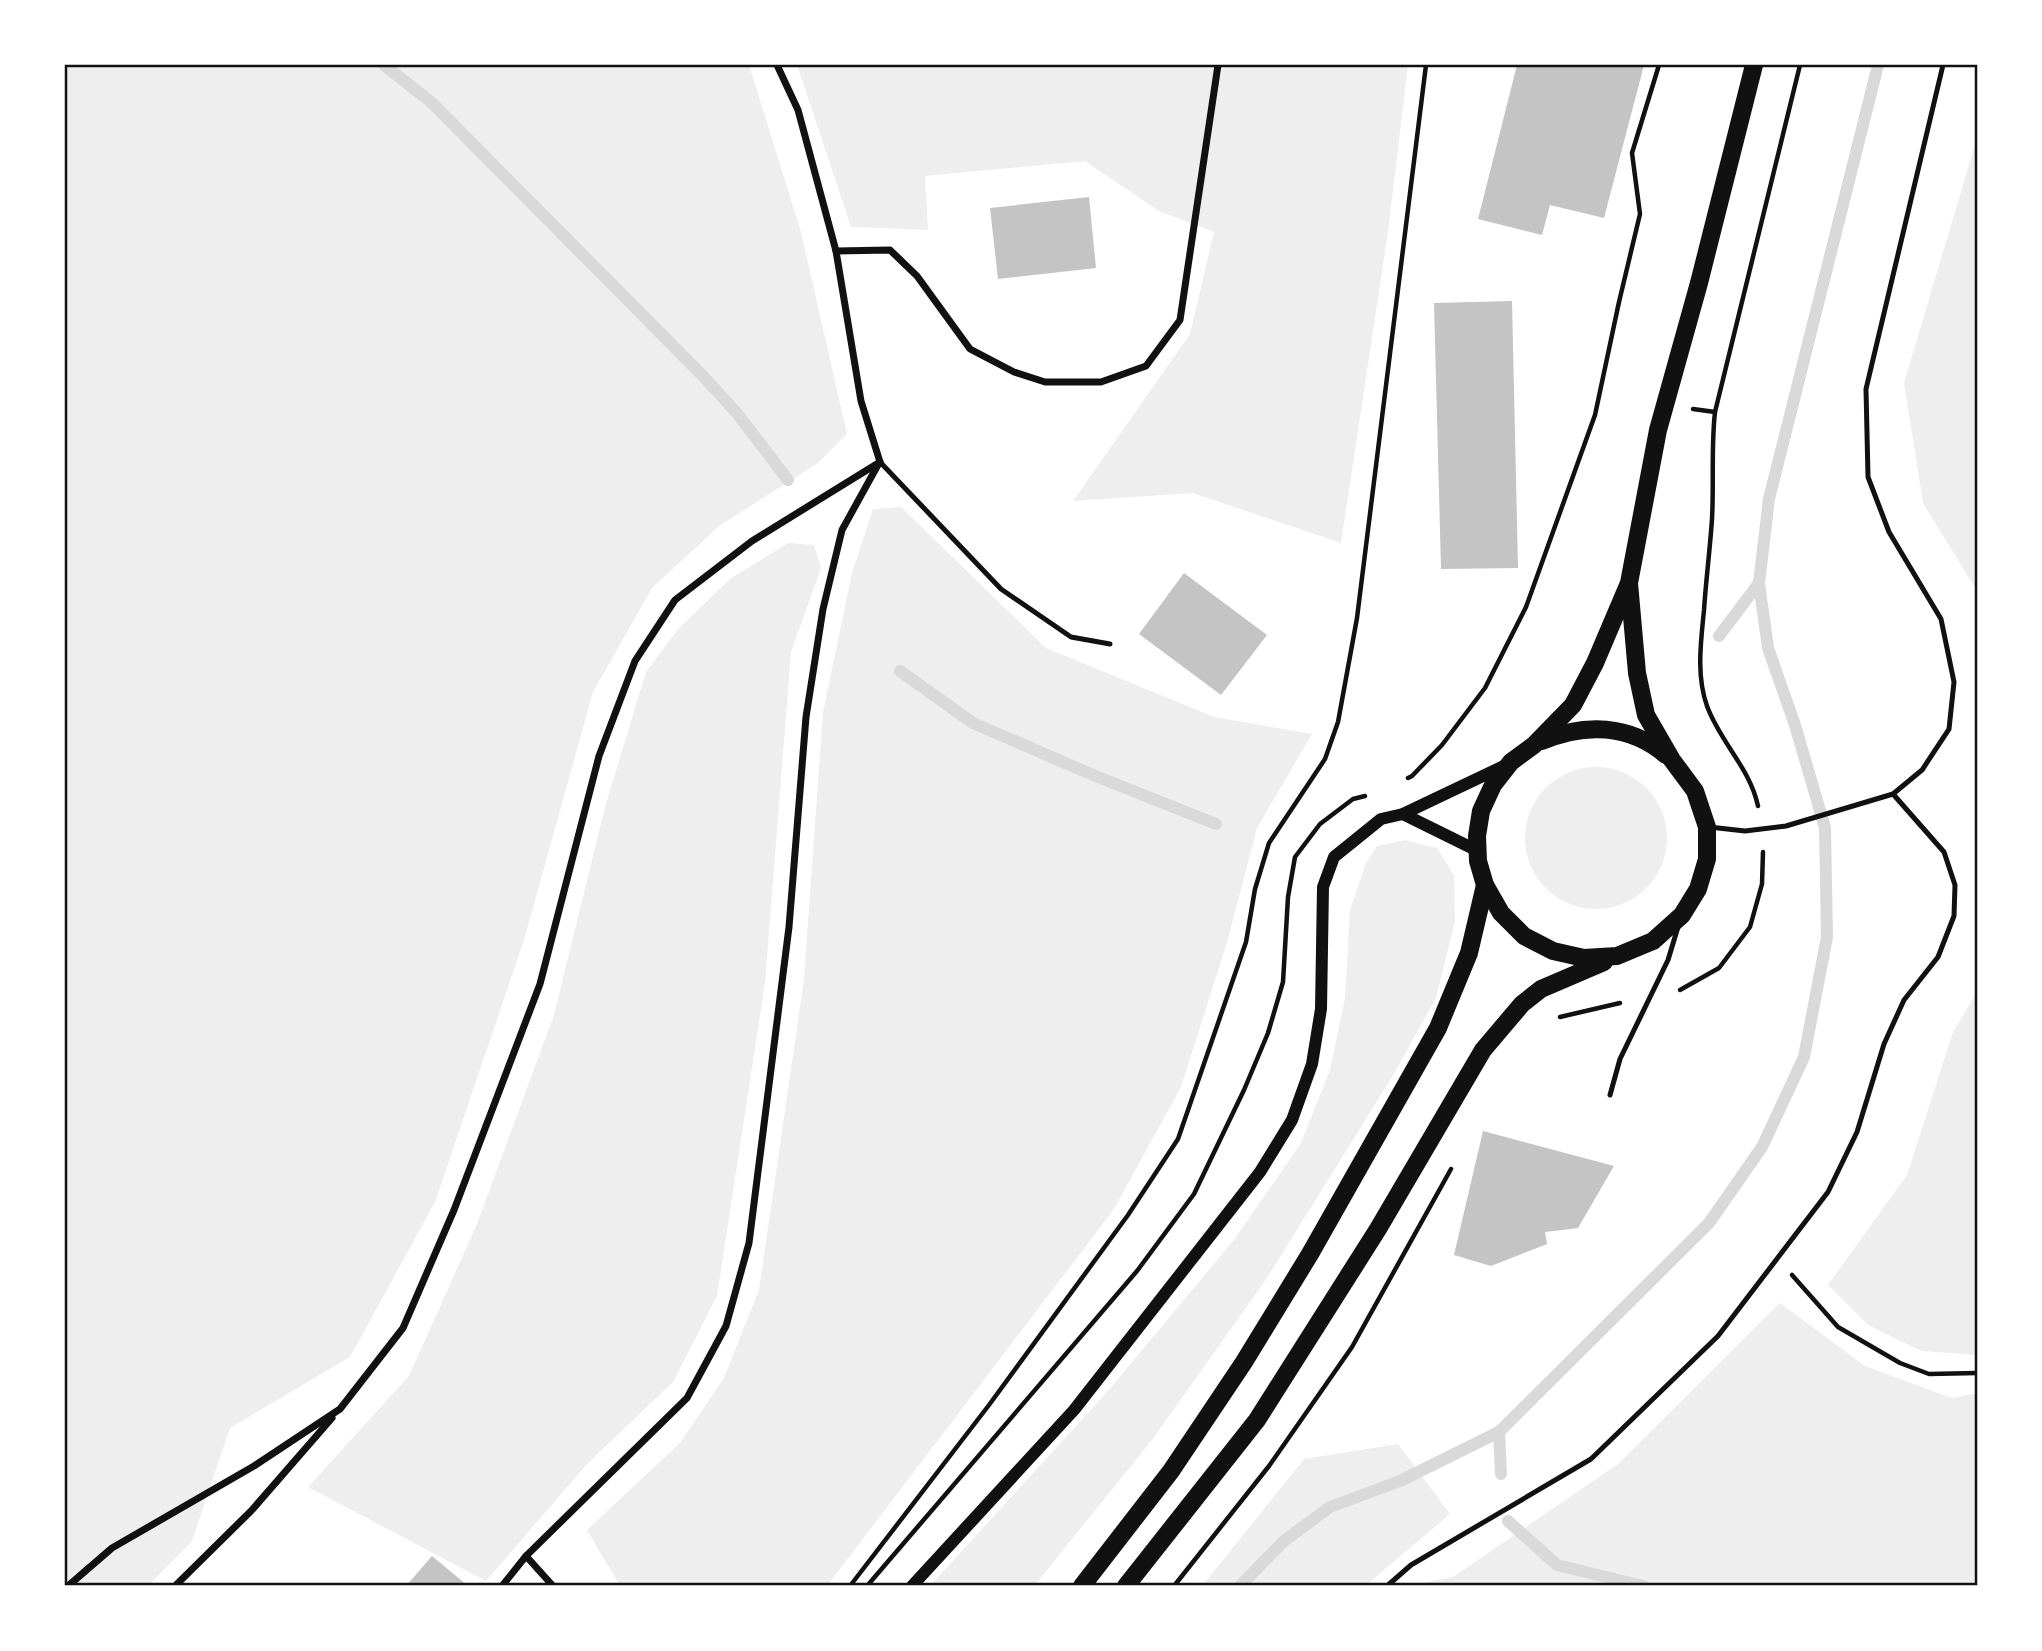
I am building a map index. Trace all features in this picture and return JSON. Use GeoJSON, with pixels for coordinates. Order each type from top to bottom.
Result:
{"type":"FeatureCollection","features":[{"type":"Feature","properties":{"kind":"main road"},"geometry":{"type":"LineString","coordinates":[[1617,956],[1584,958],[1553,951],[1524,936],[1501,913],[1485,885],[1478,861],[1477,836],[1481,811],[1493,785],[1511,762],[1534,744],[1573,705],[1595,663],[1629,583],[1658,430],[1699,283],[1754,65]]}},
{"type":"Feature","properties":{"kind":"main road"},"geometry":{"type":"LineString","coordinates":[[1126,1586],[1257,1420],[1378,1229],[1483,1050],[1522,1004],[1541,989],[1653,941],[1682,915],[1698,889],[1707,859],[1707,827],[1695,791],[1672,760],[1646,715],[1637,673],[1629,583]]}},
{"type":"Feature","properties":{"kind":"main road"},"geometry":{"type":"LineString","coordinates":[[1534,744],[1563,732],[1595,728],[1642,739],[1672,760]]}},
{"type":"Feature","properties":{"kind":"main road"},"geometry":{"type":"LineString","coordinates":[[1082,1586],[1171,1471],[1244,1362],[1310,1254],[1438,1028],[1469,953],[1485,885]]}},
{"type":"Feature","properties":{"kind":"street"},"geometry":{"type":"LineString","coordinates":[[502,1586],[526,1556],[687,1398],[726,1326],[749,1243],[789,927],[806,717],[823,608],[842,530],[880,462],[861,401],[836,251],[798,110],[777,65]]}},
{"type":"Feature","properties":{"kind":"street"},"geometry":{"type":"LineString","coordinates":[[836,251],[890,250],[917,276],[970,349],[1014,372],[1045,382],[1101,382],[1146,366],[1180,320],[1218,65]]}},
{"type":"Feature","properties":{"kind":"street"},"geometry":{"type":"LineString","coordinates":[[175,1586],[251,1511],[340,1409],[402,1328],[454,1210],[540,984],[599,756],[635,661],[675,600],[752,541],[880,462]]}},
{"type":"Feature","properties":{"kind":"street"},"geometry":{"type":"LineString","coordinates":[[912,1586],[1074,1410],[1260,1172],[1292,1120],[1312,1064],[1321,1009],[1323,887],[1334,857],[1381,820],[1403,814],[1511,762]]}},
{"type":"Feature","properties":{"kind":"street"},"geometry":{"type":"LineString","coordinates":[[1403,814],[1478,851]]}},
{"type":"Feature","properties":{"kind":"street"},"geometry":{"type":"LineString","coordinates":[[68,1586],[112,1548],[254,1466],[340,1409]]}},
{"type":"Feature","properties":{"kind":"street"},"geometry":{"type":"LineString","coordinates":[[526,1556],[553,1586]]}},
{"type":"Feature","properties":{"kind":"lane"},"geometry":{"type":"LineString","coordinates":[[1707,827],[1764,830],[1851,808],[1893,794],[1922,770],[1949,729],[1954,682],[1941,619],[1889,532],[1868,477],[1866,389],[1943,65]]}},
{"type":"Feature","properties":{"kind":"lane"},"geometry":{"type":"LineString","coordinates":[[880,462],[1001,589],[1071,637],[1110,643]]}},
{"type":"Feature","properties":{"kind":"lane"},"geometry":{"type":"LineString","coordinates":[[1387,1586],[1411,1564],[1591,1459],[1718,1336],[1828,1192],[1857,1132],[1884,1044],[1904,1000],[1938,957],[1954,916],[1955,885],[1944,852],[1893,794]]}},
{"type":"Feature","properties":{"kind":"lane"},"geometry":{"type":"LineString","coordinates":[[1610,1095],[1620,1059],[1668,960],[1682,915]]}},
{"type":"Feature","properties":{"kind":"path"},"geometry":{"type":"LineString","coordinates":[[850,1586],[989,1405],[1128,1216],[1178,1139],[1246,942],[1255,888],[1269,843],[1325,759],[1338,722],[1357,618],[1426,65]]}},
{"type":"Feature","properties":{"kind":"path"},"geometry":{"type":"LineString","coordinates":[[1551,1020],[1571,1013],[1673,994],[1719,968],[1750,927],[1762,884],[1764,830],[1755,791],[1707,706],[1701,676],[1700,645],[1712,516],[1712,443],[1715,412],[1800,65]]}},
{"type":"Feature","properties":{"kind":"path"},"geometry":{"type":"LineString","coordinates":[[1174,1586],[1269,1466],[1352,1347],[1455,1161]]}},
{"type":"Feature","properties":{"kind":"path"},"geometry":{"type":"LineString","coordinates":[[1778,1259],[1838,1327],[1900,1363],[1929,1374],[1977,1373]]}},
{"type":"Feature","properties":{"kind":"shaded area"},"geometry":{"type":"Polygon","coordinates":[[[65,65],[749,65],[801,232],[847,434],[818,463],[719,526],[652,588],[593,692],[524,940],[435,1202],[350,1357],[230,1428],[192,1541],[148,1586],[65,1586],[65,65]]]}},
{"type":"Feature","properties":{"kind":"shaded area"},"geometry":{"type":"Polygon","coordinates":[[[797,65],[1408,65],[1388,232],[1341,543],[1193,493],[1073,501],[1190,334],[1214,232],[1159,211],[1085,161],[925,176],[928,230],[851,227],[797,65]]]}},
{"type":"Feature","properties":{"kind":"shaded area"},"geometry":{"type":"Polygon","coordinates":[[[1977,138],[1977,591],[1923,503],[1904,383],[1977,138]]]}},
{"type":"Feature","properties":{"kind":"shaded area"},"geometry":{"type":"Polygon","coordinates":[[[901,507],[1046,648],[1214,717],[1312,734],[1257,828],[1228,939],[1181,1087],[1114,1209],[827,1586],[620,1586],[587,1530],[680,1443],[724,1378],[759,1290],[804,979],[823,712],[852,573],[873,509],[901,507]]]}},
{"type":"Feature","properties":{"kind":"shaded area"},"geometry":{"type":"Polygon","coordinates":[[[788,543],[814,545],[821,568],[791,652],[765,983],[717,1296],[673,1382],[587,1464],[486,1581],[308,1487],[409,1376],[477,1224],[554,1015],[605,807],[646,672],[678,629],[730,579],[788,543]]]}},
{"type":"Feature","properties":{"kind":"shaded area"},"geometry":{"type":"Polygon","coordinates":[[[1596,767],[1623,772],[1646,788],[1662,811],[1667,838],[1662,865],[1646,888],[1623,904],[1596,909],[1569,904],[1546,888],[1530,865],[1525,838],[1530,811],[1546,788],[1569,772],[1596,767]]]}},
{"type":"Feature","properties":{"kind":"shaded area"},"geometry":{"type":"Polygon","coordinates":[[[1405,840],[1437,848],[1454,875],[1455,921],[1436,998],[1392,1077],[1267,1278],[1152,1440],[1034,1586],[930,1586],[1107,1392],[1234,1240],[1301,1143],[1330,1070],[1345,998],[1350,910],[1366,863],[1377,846],[1405,840]]]}},
{"type":"Feature","properties":{"kind":"shaded area"},"geometry":{"type":"Polygon","coordinates":[[[1977,992],[1977,1355],[1921,1351],[1868,1325],[1828,1285],[1907,1175],[1953,1032],[1977,992]]]}},
{"type":"Feature","properties":{"kind":"shaded area"},"geometry":{"type":"Polygon","coordinates":[[[1780,1303],[1865,1366],[1952,1398],[1977,1393],[1977,1586],[1407,1586],[1453,1577],[1618,1464],[1780,1303]]]}},
{"type":"Feature","properties":{"kind":"shaded area"},"geometry":{"type":"Polygon","coordinates":[[[1398,1444],[1450,1514],[1365,1586],[1202,1586],[1304,1459],[1398,1444]]]}},
{"type":"Feature","properties":{"kind":"building"},"geometry":{"type":"Polygon","coordinates":[[[1517,65],[1644,65],[1604,218],[1550,205],[1542,235],[1478,219],[1517,65]]]}},
{"type":"Feature","properties":{"kind":"building"},"geometry":{"type":"Polygon","coordinates":[[[1089,197],[1096,268],[998,279],[990,208],[1089,197]]]}},
{"type":"Feature","properties":{"kind":"building"},"geometry":{"type":"Polygon","coordinates":[[[1512,301],[1518,568],[1441,569],[1434,303],[1512,301]]]}},
{"type":"Feature","properties":{"kind":"building"},"geometry":{"type":"Polygon","coordinates":[[[1184,573],[1267,635],[1221,695],[1139,634],[1184,573]]]}},
{"type":"Feature","properties":{"kind":"building"},"geometry":{"type":"Polygon","coordinates":[[[1483,1131],[1614,1166],[1578,1228],[1545,1232],[1547,1244],[1491,1266],[1454,1255],[1483,1131]]]}},
{"type":"Feature","properties":{"kind":"building"},"geometry":{"type":"Polygon","coordinates":[[[432,1556],[468,1586],[406,1586],[432,1556]]]}},
{"type":"Feature","properties":{"kind":"waterway"},"geometry":{"type":"LineString","coordinates":[[384,65],[431,102],[702,375],[736,412],[788,480]]}},
{"type":"Feature","properties":{"kind":"waterway"},"geometry":{"type":"LineString","coordinates":[[1240,1586],[1284,1541],[1330,1507],[1400,1481],[1499,1432],[1709,1223],[1762,1147],[1804,1057],[1827,937],[1825,828],[1795,725],[1768,648],[1759,583],[1769,499],[1878,65]]}},
{"type":"Feature","properties":{"kind":"waterway"},"geometry":{"type":"LineString","coordinates":[[1719,636],[1759,583]]}},
{"type":"Feature","properties":{"kind":"waterway"},"geometry":{"type":"LineString","coordinates":[[900,671],[973,723],[1216,824]]}},
{"type":"Feature","properties":{"kind":"waterway"},"geometry":{"type":"LineString","coordinates":[[1499,1432],[1501,1474]]}},
{"type":"Feature","properties":{"kind":"waterway"},"geometry":{"type":"LineString","coordinates":[[1508,1521],[1557,1565],[1643,1586]]}}]}
